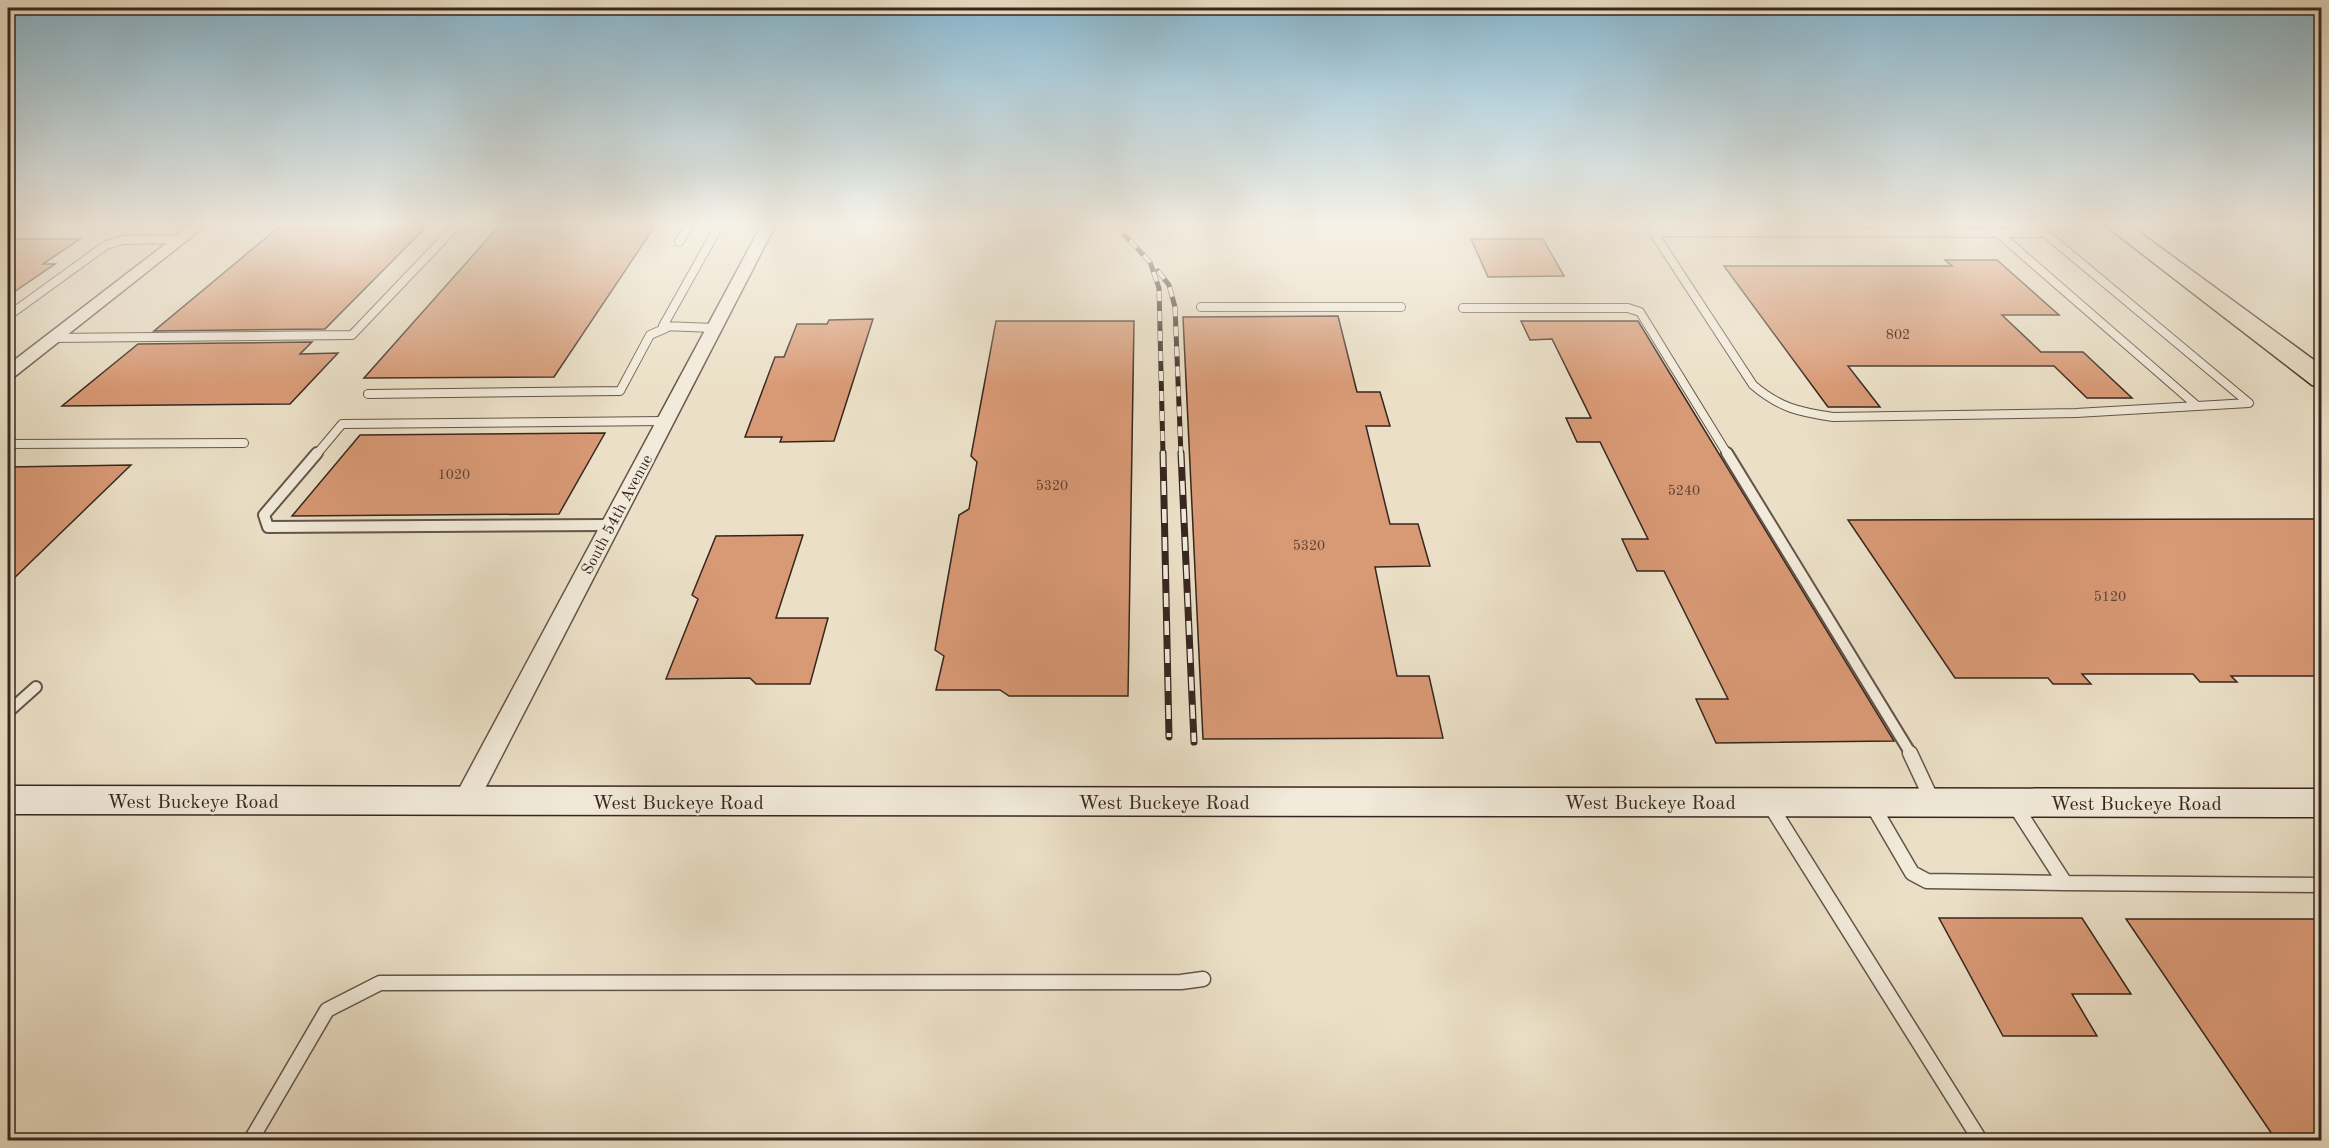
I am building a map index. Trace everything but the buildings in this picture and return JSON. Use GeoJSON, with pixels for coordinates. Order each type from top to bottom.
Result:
{"type":"FeatureCollection","features":[{"type":"Feature","properties":{"kind":"main road"},"geometry":{"type":"LineString","coordinates":[[2188,280],[2322,379]]}},
{"type":"Feature","properties":{"kind":"main road","name":"West Buckeye Road"},"geometry":{"type":"LineString","coordinates":[[8,801],[2322,803]]}},
{"type":"Feature","properties":{"kind":"street"},"geometry":{"type":"LineString","coordinates":[[8,373],[129,280]]}},
{"type":"Feature","properties":{"kind":"street","name":"South 54th Avenue"},"geometry":{"type":"LineString","coordinates":[[465,802],[740,280]]}},
{"type":"Feature","properties":{"kind":"lane"},"geometry":{"type":"LineString","coordinates":[[8,316],[58,280]]}},
{"type":"Feature","properties":{"kind":"lane"},"geometry":{"type":"LineString","coordinates":[[53,338],[352,335],[405,280]]}},
{"type":"Feature","properties":{"kind":"lane"},"geometry":{"type":"LineString","coordinates":[[666,328],[663,322],[688,280]]}},
{"type":"Feature","properties":{"kind":"lane"},"geometry":{"type":"LineString","coordinates":[[1684,280],[1753,386],[1773,402],[1801,412],[1833,417],[1876,418],[2076,413],[2249,403],[2101,280]]}},
{"type":"Feature","properties":{"kind":"lane"},"geometry":{"type":"LineString","coordinates":[[2052,280],[2196,405]]}},
{"type":"Feature","properties":{"kind":"lane"},"geometry":{"type":"LineString","coordinates":[[1201,307],[1401,308]]}},
{"type":"Feature","properties":{"kind":"lane"},"geometry":{"type":"LineString","coordinates":[[1463,308],[1628,308],[1640,312],[1904,739],[1933,802]]}},
{"type":"Feature","properties":{"kind":"lane"},"geometry":{"type":"LineString","coordinates":[[368,394],[620,391],[650,335],[666,328],[714,328]]}},
{"type":"Feature","properties":{"kind":"lane"},"geometry":{"type":"LineString","coordinates":[[611,525],[268,527],[264,515],[342,424],[666,421]]}},
{"type":"Feature","properties":{"kind":"lane"},"geometry":{"type":"LineString","coordinates":[[8,444],[244,443]]}},
{"type":"Feature","properties":{"kind":"lane"},"geometry":{"type":"LineString","coordinates":[[8,712],[36,687]]}},
{"type":"Feature","properties":{"kind":"lane"},"geometry":{"type":"LineString","coordinates":[[1768,802],[1980,1140]]}},
{"type":"Feature","properties":{"kind":"lane"},"geometry":{"type":"LineString","coordinates":[[2013,802],[2065,883]]}},
{"type":"Feature","properties":{"kind":"lane"},"geometry":{"type":"LineString","coordinates":[[1872,803],[1912,873],[1927,881],[2322,885]]}},
{"type":"Feature","properties":{"kind":"lane"},"geometry":{"type":"LineString","coordinates":[[251,1140],[327,1010],[380,983],[1181,982],[1203,979]]}},
{"type":"Feature","properties":{"kind":"railway"},"geometry":{"type":"LineString","coordinates":[[1156,280],[1159,288],[1163,455]]}},
{"type":"Feature","properties":{"kind":"railway"},"geometry":{"type":"LineString","coordinates":[[1165,280],[1169,285],[1175,307],[1181,455]]}},
{"type":"Feature","properties":{"kind":"railway"},"geometry":{"type":"LineString","coordinates":[[1163,453],[1169,737]]}},
{"type":"Feature","properties":{"kind":"railway"},"geometry":{"type":"LineString","coordinates":[[1181,453],[1194,742]]}}]}
